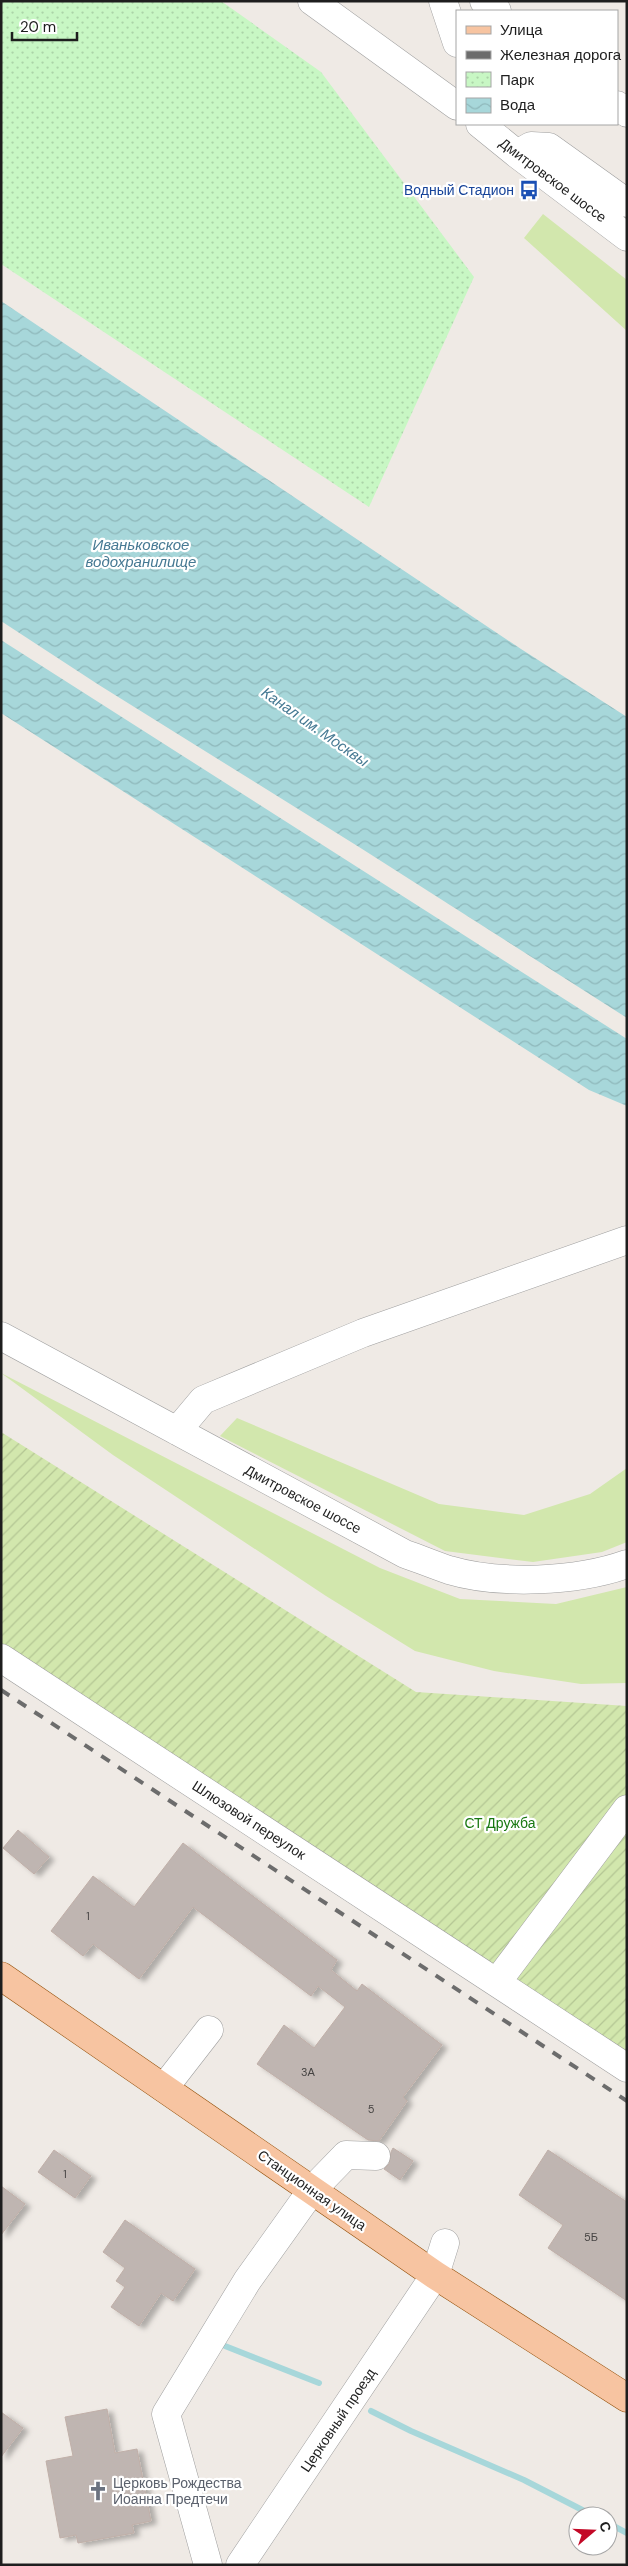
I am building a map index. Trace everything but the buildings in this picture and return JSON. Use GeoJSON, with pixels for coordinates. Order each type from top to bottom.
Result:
{"type":"FeatureCollection","features":[{"type":"Feature","properties":{"kind":"main road","name":"Станционная улица"},"geometry":{"type":"LineString","coordinates":[[1,1976],[435,2275],[627,2398]]}},
{"type":"Feature","properties":{"kind":"street"},"geometry":{"type":"LineString","coordinates":[[312,1],[456,105]]}},
{"type":"Feature","properties":{"kind":"street"},"geometry":{"type":"LineString","coordinates":[[442,1],[456,40]]}},
{"type":"Feature","properties":{"kind":"street"},"geometry":{"type":"LineString","coordinates":[[484,1],[496,10]]}},
{"type":"Feature","properties":{"kind":"street","name":"Дмитровское шоссе"},"geometry":{"type":"LineString","coordinates":[[481,125],[516,154],[627,236]]}},
{"type":"Feature","properties":{"kind":"street"},"geometry":{"type":"LineString","coordinates":[[516,154],[531,146],[549,147],[627,204]]}},
{"type":"Feature","properties":{"kind":"street"},"geometry":{"type":"LineString","coordinates":[[177,1431],[203,1400],[363,1333],[627,1240]]}},
{"type":"Feature","properties":{"kind":"street","name":"Дмитровское шоссе"},"geometry":{"type":"LineString","coordinates":[[1,1336],[405,1554],[450,1570],[492,1578],[577,1575],[627,1564]]}},
{"type":"Feature","properties":{"kind":"street","name":"Шлюзовой переулок"},"geometry":{"type":"LineString","coordinates":[[1,1658],[627,2068]]}},
{"type":"Feature","properties":{"kind":"street"},"geometry":{"type":"LineString","coordinates":[[497,1982],[627,1809]]}},
{"type":"Feature","properties":{"kind":"street"},"geometry":{"type":"LineString","coordinates":[[164,2088],[209,2030]]}},
{"type":"Feature","properties":{"kind":"street"},"geometry":{"type":"LineString","coordinates":[[208,2565],[166,2414],[247,2281],[312,2190],[346,2155],[376,2156]]}},
{"type":"Feature","properties":{"kind":"street","name":"Церковный проезд"},"geometry":{"type":"LineString","coordinates":[[240,2565],[435,2275],[445,2243]]}},
{"type":"Feature","properties":{"kind":"green space"},"geometry":{"type":"Polygon","coordinates":[[[1,1],[221,1],[321,72],[474,277],[369,507],[1,264],[1,1]]]}},
{"type":"Feature","properties":{"kind":"green space"},"geometry":{"type":"Polygon","coordinates":[[[543,214],[627,280],[627,331],[524,238],[543,214]]]}},
{"type":"Feature","properties":{"kind":"green space"},"geometry":{"type":"Polygon","coordinates":[[[1,1373],[380,1568],[460,1599],[556,1604],[627,1587],[627,1683],[581,1684],[494,1671],[415,1651],[326,1596],[113,1455],[1,1373]]]}},
{"type":"Feature","properties":{"kind":"green space"},"geometry":{"type":"Polygon","coordinates":[[[237,1418],[439,1504],[524,1515],[590,1494],[627,1468],[627,1542],[602,1552],[533,1562],[445,1551],[220,1436],[237,1418]]]}},
{"type":"Feature","properties":{"kind":"green space","name":"СТ Дружба"},"geometry":{"type":"Polygon","coordinates":[[[1,1432],[416,1692],[627,1706],[627,2053],[1,1654],[1,1432]]]}},
{"type":"Feature","properties":{"kind":"water","name":"Иваньковское водохранилище"},"geometry":{"type":"Polygon","coordinates":[[[1,301],[521,649],[627,717],[627,1018],[359,847],[99,685],[1,621],[1,301]]]}},
{"type":"Feature","properties":{"kind":"water"},"geometry":{"type":"Polygon","coordinates":[[[1,640],[627,1039],[627,1106],[589,1090],[1,713],[1,640]]]}},
{"type":"Feature","properties":{"kind":"waterway"},"geometry":{"type":"LineString","coordinates":[[225,2346],[319,2383]]}},
{"type":"Feature","properties":{"kind":"waterway"},"geometry":{"type":"LineString","coordinates":[[371,2411],[411,2431],[524,2480],[575,2506]]}},
{"type":"Feature","properties":{"kind":"waterway"},"geometry":{"type":"LineString","coordinates":[[618,2528],[627,2533]]}},
{"type":"Feature","properties":{"kind":"railway"},"geometry":{"type":"LineString","coordinates":[[1,1690],[627,2101]]}},
{"type":"Feature","properties":{"kind":"place","name":"Водный Стадион"},"geometry":{"type":"Point","coordinates":[529,190]}},
{"type":"Feature","properties":{"kind":"place","name":"Церковь Рождества Иоанна Предтечи"},"geometry":{"type":"Point","coordinates":[98,2491]}},
{"type":"Feature","properties":{"kind":"water label","name":"Канал им. Москвы"},"geometry":{"type":"Point","coordinates":[315,727]}}]}
